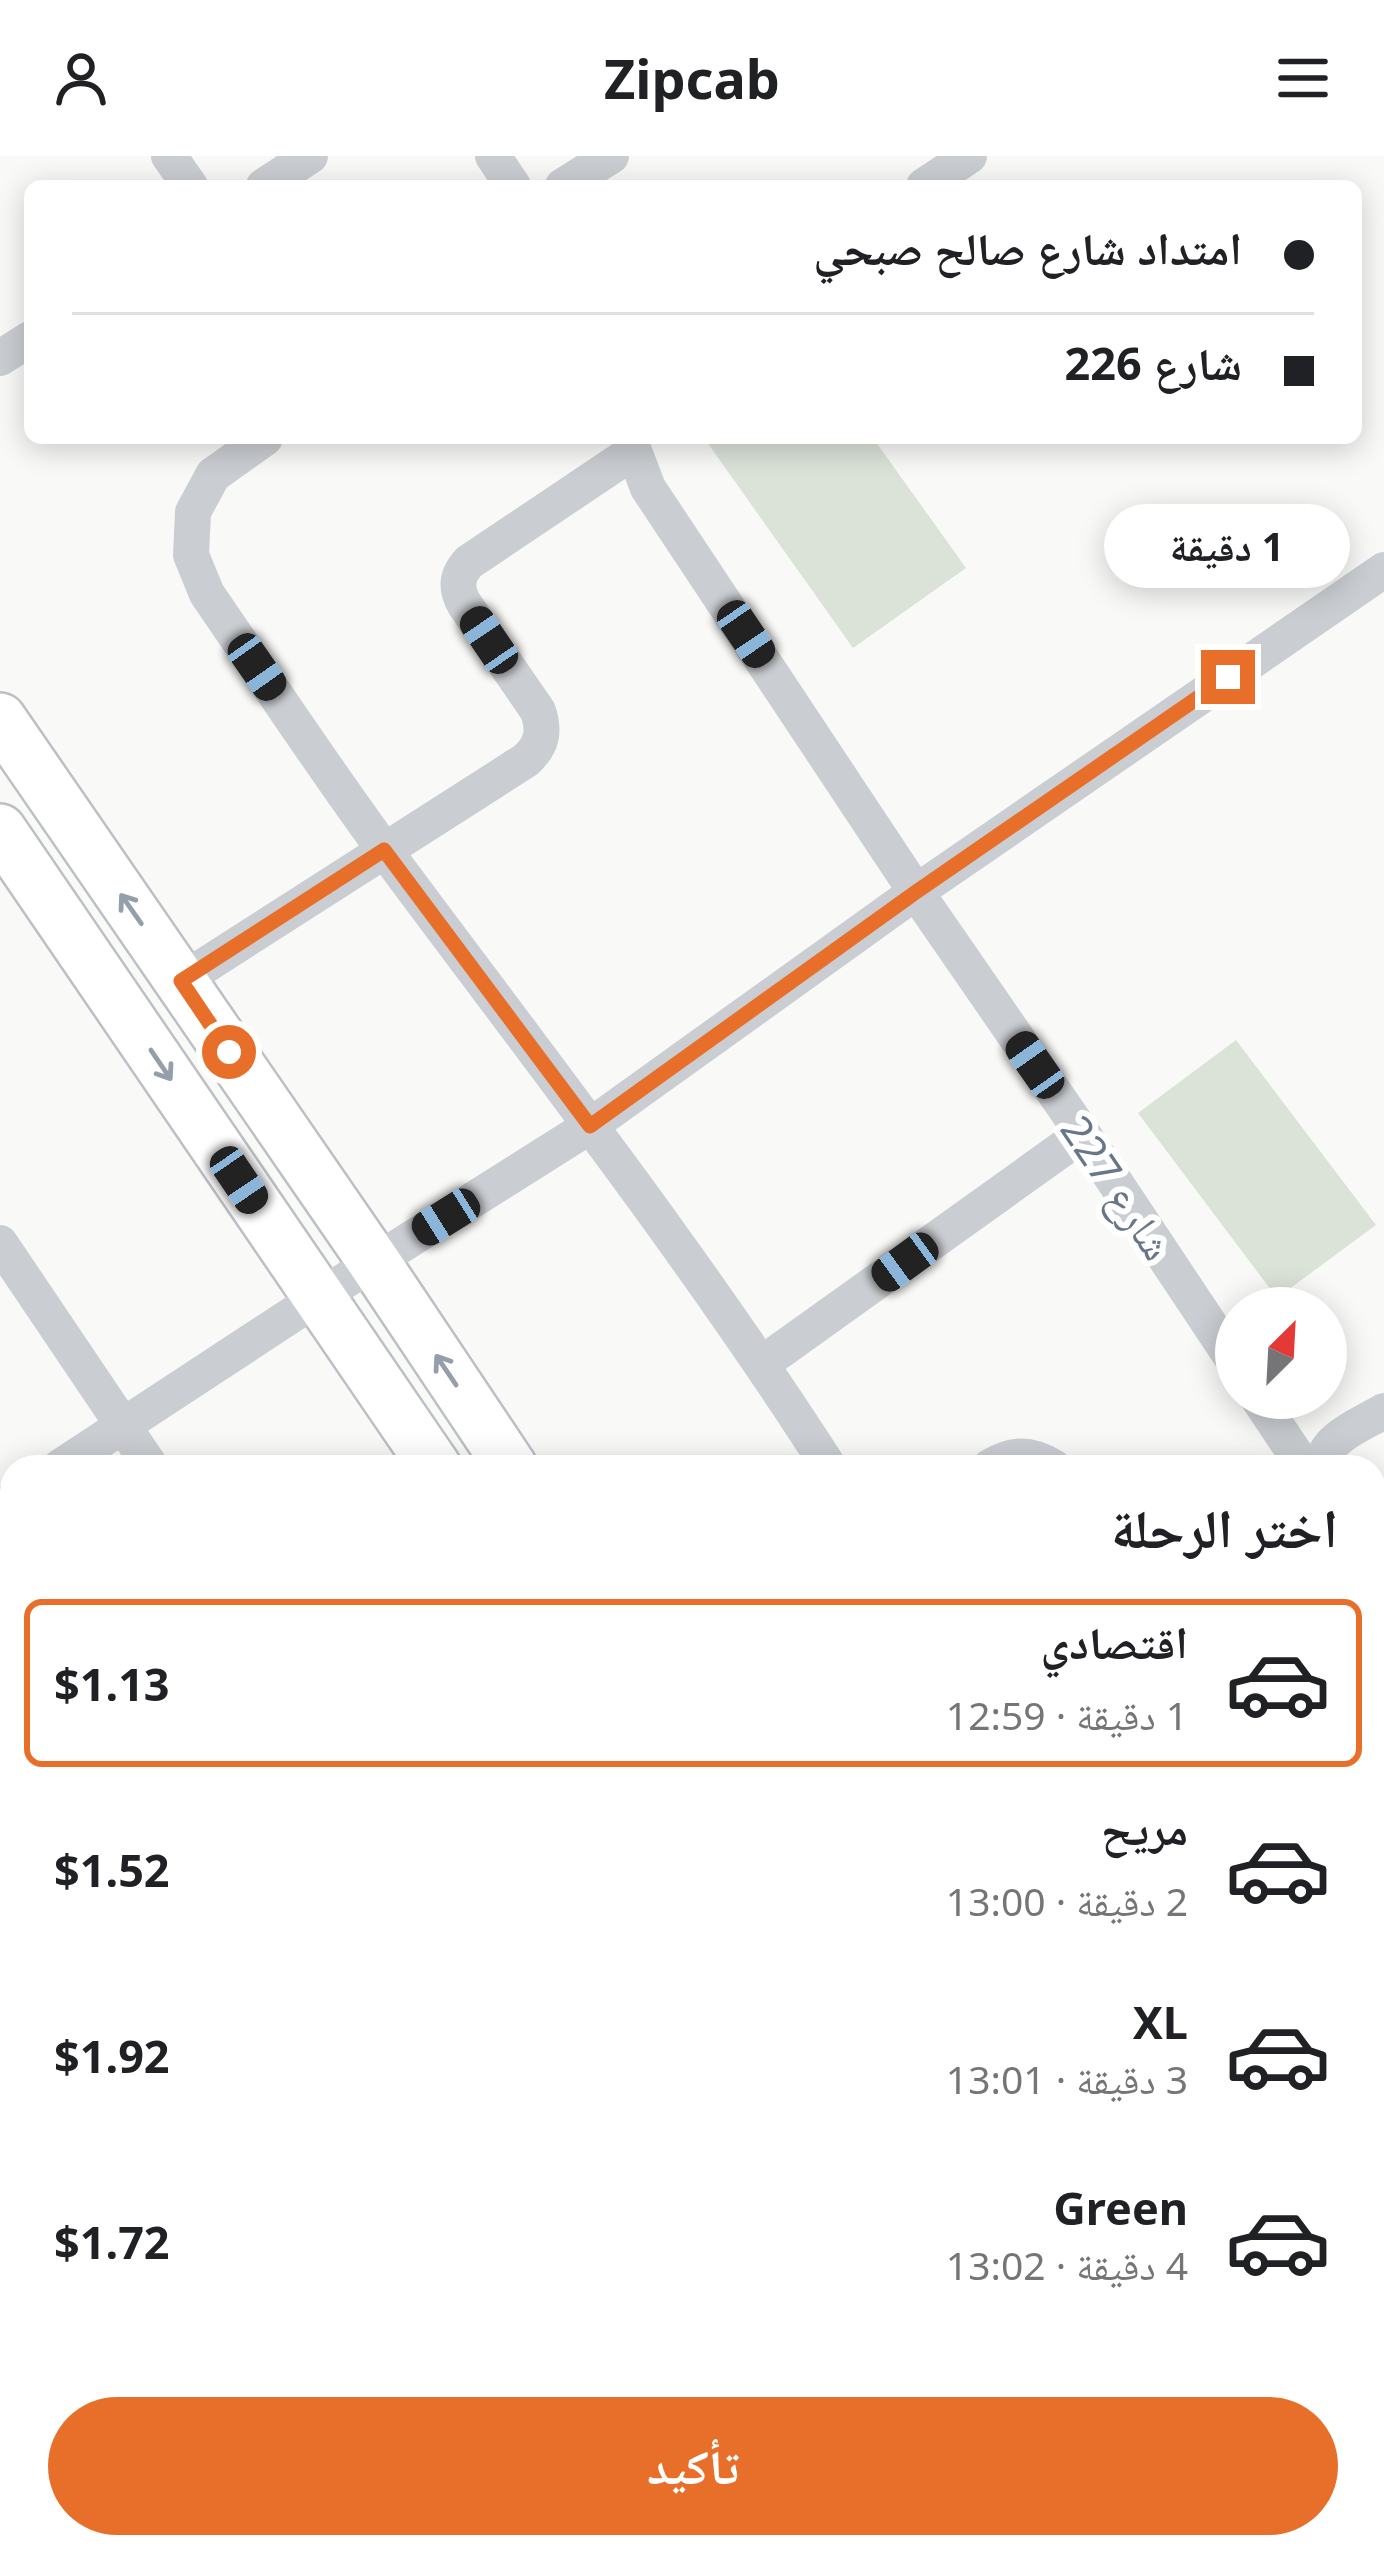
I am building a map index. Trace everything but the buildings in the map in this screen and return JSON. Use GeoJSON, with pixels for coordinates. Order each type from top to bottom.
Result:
{"type":"FeatureCollection","features":[{"type":"Feature","properties":{"kind":"street"},"geometry":{"type":"LineString","coordinates":[[273,180],[310,156]]}},
{"type":"Feature","properties":{"kind":"street"},"geometry":{"type":"LineString","coordinates":[[572,180],[610,156]]}},
{"type":"Feature","properties":{"kind":"street"},"geometry":{"type":"LineString","coordinates":[[933,180],[969,156]]}},
{"type":"Feature","properties":{"kind":"street"},"geometry":{"type":"LineString","coordinates":[[248,444],[213,475],[193,512],[190,554],[207,594],[384,850],[763,1364],[821,1455]]}},
{"type":"Feature","properties":{"kind":"street"},"geometry":{"type":"LineString","coordinates":[[181,981],[536,750],[542,738],[538,711],[459,594],[461,570],[631,445]]}},
{"type":"Feature","properties":{"kind":"street","name":"شارع 227"},"geometry":{"type":"LineString","coordinates":[[631,445],[648,488],[1215,1332]]}},
{"type":"Feature","properties":{"kind":"street"},"geometry":{"type":"LineString","coordinates":[[77,1455],[590,1126],[916,892],[1384,570]]}},
{"type":"Feature","properties":{"kind":"street"},"geometry":{"type":"LineString","coordinates":[[0,719],[503,1455]]}},
{"type":"Feature","properties":{"kind":"street"},"geometry":{"type":"LineString","coordinates":[[0,830],[427,1455]]}},
{"type":"Feature","properties":{"kind":"street"},"geometry":{"type":"LineString","coordinates":[[763,1364],[1083,1134]]}},
{"type":"Feature","properties":{"kind":"street"},"geometry":{"type":"LineString","coordinates":[[1,1247],[142,1455]]}},
{"type":"Feature","properties":{"kind":"street"},"geometry":{"type":"LineString","coordinates":[[1323,1455],[1328,1445],[1384,1411]]}},
{"type":"Feature","properties":{"kind":"street"},"geometry":{"type":"LineString","coordinates":[[1272,1419],[1296,1455]]}},
{"type":"Feature","properties":{"kind":"shaded area"},"geometry":{"type":"Polygon","coordinates":[[[708,444],[877,444],[966,568],[853,648],[708,444]]]}},
{"type":"Feature","properties":{"kind":"shaded area"},"geometry":{"type":"Polygon","coordinates":[[[1236,1040],[1376,1225],[1292,1287],[1269,1287],[1138,1113],[1236,1040]]]}},
{"type":"Feature","properties":{"kind":"route"},"geometry":{"type":"LineString","coordinates":[[229,1052],[181,981],[384,850],[590,1126],[916,892],[1228,677]]}}]}
